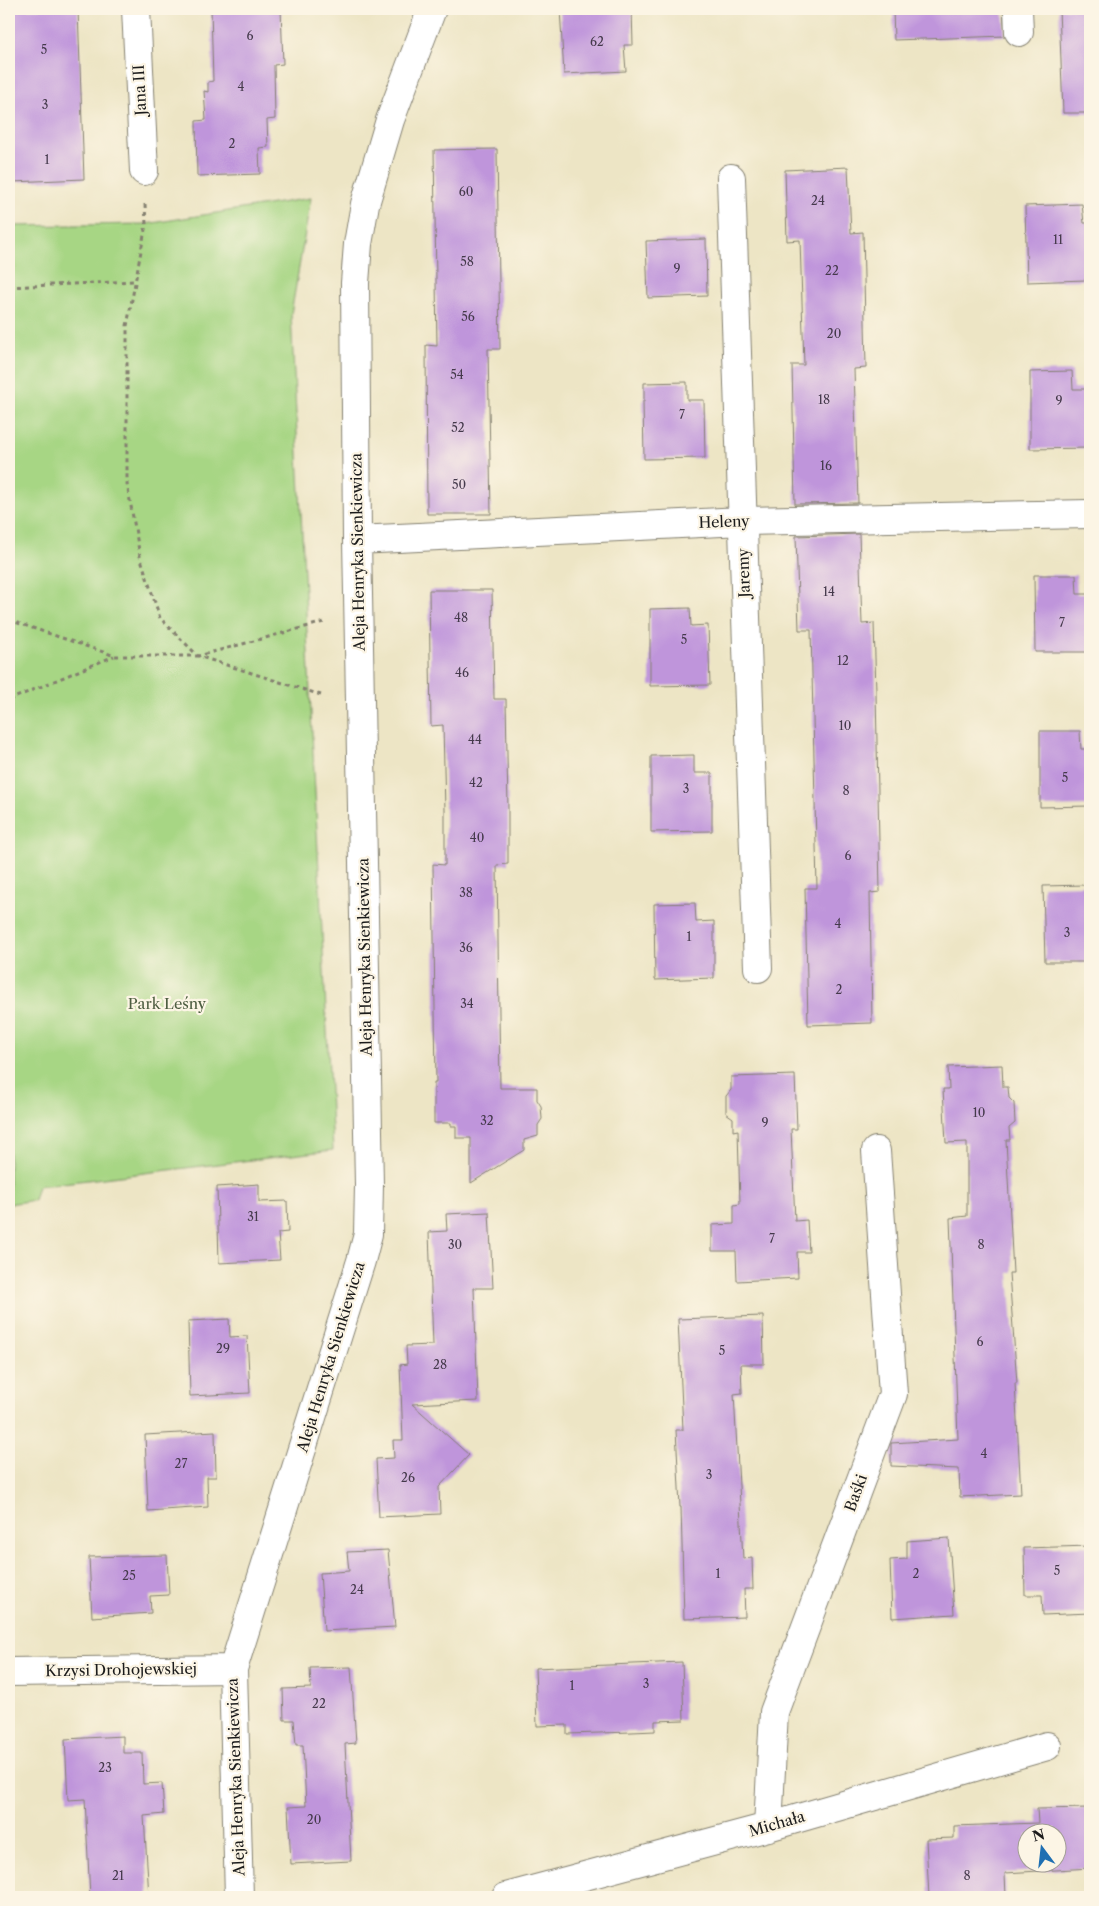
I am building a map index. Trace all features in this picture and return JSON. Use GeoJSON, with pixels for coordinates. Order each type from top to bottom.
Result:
{"type":"FeatureCollection","features":[{"type":"Feature","properties":{"kind":"street","name":"Jana III"},"geometry":{"type":"LineString","coordinates":[[136,9],[144,171]]}},
{"type":"Feature","properties":{"kind":"street","name":"Aleja Henryka Sienkiewicza"},"geometry":{"type":"LineString","coordinates":[[240,1897],[233,1669],[368,1234],[369,1176],[358,613],[355,282],[358,244],[366,204],[390,120],[432,9]]}},
{"type":"Feature","properties":{"kind":"street","name":"Jaremy"},"geometry":{"type":"LineString","coordinates":[[731,178],[758,968]]}},
{"type":"Feature","properties":{"kind":"street","name":"Heleny"},"geometry":{"type":"LineString","coordinates":[[357,540],[742,521],[1090,514]]}},
{"type":"Feature","properties":{"kind":"street","name":"Baśki"},"geometry":{"type":"LineString","coordinates":[[768,1827],[774,1712],[892,1394],[876,1151]]}},
{"type":"Feature","properties":{"kind":"street","name":"Krzysi Drohojewskiej"},"geometry":{"type":"LineString","coordinates":[[9,1672],[233,1669]]}},
{"type":"Feature","properties":{"kind":"street","name":"Michała"},"geometry":{"type":"LineString","coordinates":[[506,1897],[768,1827],[1047,1746]]}},
{"type":"Feature","properties":{"kind":"path"},"geometry":{"type":"LineString","coordinates":[[144,171],[146,224],[127,326],[127,484],[140,556],[160,618],[198,656],[360,708]]}},
{"type":"Feature","properties":{"kind":"path"},"geometry":{"type":"LineString","coordinates":[[9,287],[135,281]]}},
{"type":"Feature","properties":{"kind":"path"},"geometry":{"type":"LineString","coordinates":[[9,620],[114,656],[198,656],[358,613]]}},
{"type":"Feature","properties":{"kind":"path"},"geometry":{"type":"LineString","coordinates":[[9,700],[114,656]]}},
{"type":"Feature","properties":{"kind":"green space","name":"Park Leśny"},"geometry":{"type":"Polygon","coordinates":[[[311,198],[291,314],[333,1150],[38,1186],[34,1200],[9,1204],[9,226],[146,224],[311,198]]]}},
{"type":"Feature","properties":{"kind":"building"},"geometry":{"type":"Polygon","coordinates":[[[9,9],[78,9],[84,179],[12,182],[9,9]]]}},
{"type":"Feature","properties":{"kind":"building"},"geometry":{"type":"Polygon","coordinates":[[[211,9],[281,9],[283,64],[274,65],[275,119],[267,120],[268,147],[259,148],[260,174],[197,176],[196,121],[206,120],[204,91],[208,92],[208,82],[213,81],[211,9]]]}},
{"type":"Feature","properties":{"kind":"building"},"geometry":{"type":"Polygon","coordinates":[[[560,9],[632,9],[633,45],[624,45],[626,71],[564,74],[560,9]]]}},
{"type":"Feature","properties":{"kind":"building"},"geometry":{"type":"Polygon","coordinates":[[[893,9],[1003,9],[1005,36],[894,40],[893,9]]]}},
{"type":"Feature","properties":{"kind":"building"},"geometry":{"type":"Polygon","coordinates":[[[1059,9],[1090,9],[1090,113],[1063,113],[1059,9]]]}},
{"type":"Feature","properties":{"kind":"building"},"geometry":{"type":"Polygon","coordinates":[[[497,149],[500,349],[488,349],[491,514],[427,514],[426,345],[437,346],[434,150],[497,149]]]}},
{"type":"Feature","properties":{"kind":"building"},"geometry":{"type":"Polygon","coordinates":[[[848,167],[851,233],[863,232],[866,368],[854,369],[858,503],[795,504],[792,365],[804,365],[800,240],[787,241],[785,170],[848,167]]]}},
{"type":"Feature","properties":{"kind":"building"},"geometry":{"type":"Polygon","coordinates":[[[1082,204],[1084,223],[1090,223],[1090,255],[1086,255],[1086,280],[1027,282],[1025,206],[1082,204]]]}},
{"type":"Feature","properties":{"kind":"building"},"geometry":{"type":"Polygon","coordinates":[[[706,239],[707,296],[648,298],[646,241],[706,239]]]}},
{"type":"Feature","properties":{"kind":"building"},"geometry":{"type":"Polygon","coordinates":[[[1072,371],[1073,389],[1090,389],[1090,448],[1030,449],[1030,372],[1072,371]]]}},
{"type":"Feature","properties":{"kind":"building"},"geometry":{"type":"Polygon","coordinates":[[[687,382],[687,400],[704,400],[705,458],[644,459],[644,383],[687,382]]]}},
{"type":"Feature","properties":{"kind":"building"},"geometry":{"type":"Polygon","coordinates":[[[859,534],[862,624],[874,623],[876,692],[880,892],[870,893],[872,1023],[808,1025],[805,888],[817,888],[811,630],[799,630],[796,536],[859,534]]]}},
{"type":"Feature","properties":{"kind":"building"},"geometry":{"type":"Polygon","coordinates":[[[1034,575],[1076,575],[1077,594],[1090,594],[1090,652],[1035,652],[1034,575]]]}},
{"type":"Feature","properties":{"kind":"building"},"geometry":{"type":"Polygon","coordinates":[[[429,590],[492,590],[494,699],[506,699],[508,809],[508,864],[497,865],[500,1088],[537,1088],[537,1100],[541,1106],[542,1119],[538,1125],[538,1136],[524,1140],[524,1150],[471,1183],[471,1138],[456,1138],[456,1126],[451,1126],[451,1123],[434,1123],[434,1083],[436,1083],[433,864],[445,865],[445,811],[443,725],[431,726],[429,590]]]}},
{"type":"Feature","properties":{"kind":"building"},"geometry":{"type":"Polygon","coordinates":[[[690,608],[691,626],[708,625],[710,685],[650,686],[650,609],[690,608]]]}},
{"type":"Feature","properties":{"kind":"building"},"geometry":{"type":"Polygon","coordinates":[[[1040,731],[1080,731],[1081,749],[1090,749],[1090,806],[1040,807],[1040,731]]]}},
{"type":"Feature","properties":{"kind":"building"},"geometry":{"type":"Polygon","coordinates":[[[694,755],[694,773],[712,773],[712,831],[651,832],[651,756],[694,755]]]}},
{"type":"Feature","properties":{"kind":"building"},"geometry":{"type":"Polygon","coordinates":[[[1085,885],[1086,903],[1090,903],[1090,962],[1045,962],[1043,886],[1085,885]]]}},
{"type":"Feature","properties":{"kind":"building"},"geometry":{"type":"Polygon","coordinates":[[[695,903],[696,922],[714,921],[714,978],[655,980],[654,904],[695,903]]]}},
{"type":"Feature","properties":{"kind":"building"},"geometry":{"type":"Polygon","coordinates":[[[1002,1065],[1003,1087],[1008,1087],[1009,1098],[1014,1103],[1015,1123],[1009,1128],[1010,1140],[1006,1140],[1013,1273],[1009,1273],[1017,1383],[1015,1383],[1021,1494],[960,1497],[959,1469],[891,1466],[891,1443],[958,1439],[950,1218],[967,1216],[967,1142],[946,1143],[943,1089],[949,1089],[948,1067],[1002,1065]]]}},
{"type":"Feature","properties":{"kind":"building"},"geometry":{"type":"Polygon","coordinates":[[[795,1075],[797,1129],[791,1129],[795,1221],[807,1220],[809,1252],[797,1252],[798,1278],[737,1281],[736,1251],[712,1251],[712,1225],[734,1224],[734,1205],[740,1204],[738,1130],[733,1131],[733,1118],[726,1113],[726,1096],[731,1090],[731,1077],[795,1075]]]}},
{"type":"Feature","properties":{"kind":"building"},"geometry":{"type":"Polygon","coordinates":[[[259,1184],[259,1202],[287,1201],[288,1232],[278,1233],[280,1260],[219,1263],[217,1187],[259,1184]]]}},
{"type":"Feature","properties":{"kind":"building"},"geometry":{"type":"Polygon","coordinates":[[[489,1212],[493,1288],[474,1288],[478,1401],[412,1404],[469,1455],[439,1487],[440,1514],[379,1517],[376,1459],[394,1458],[393,1440],[403,1440],[400,1365],[407,1364],[406,1346],[433,1345],[429,1232],[447,1231],[446,1214],[489,1212]]]}},
{"type":"Feature","properties":{"kind":"building"},"geometry":{"type":"Polygon","coordinates":[[[763,1316],[764,1364],[741,1364],[742,1393],[734,1394],[743,1559],[752,1558],[753,1589],[744,1589],[745,1617],[684,1619],[681,1507],[676,1430],[683,1430],[678,1319],[763,1316]]]}},
{"type":"Feature","properties":{"kind":"building"},"geometry":{"type":"Polygon","coordinates":[[[229,1319],[230,1337],[247,1336],[250,1393],[190,1396],[188,1321],[229,1319]]]}},
{"type":"Feature","properties":{"kind":"building"},"geometry":{"type":"Polygon","coordinates":[[[215,1431],[216,1477],[207,1477],[208,1507],[148,1511],[145,1435],[215,1431]]]}},
{"type":"Feature","properties":{"kind":"building"},"geometry":{"type":"Polygon","coordinates":[[[949,1538],[954,1614],[892,1618],[890,1560],[907,1559],[907,1541],[949,1538]]]}},
{"type":"Feature","properties":{"kind":"building"},"geometry":{"type":"Polygon","coordinates":[[[1090,1546],[1090,1613],[1043,1615],[1042,1595],[1025,1595],[1024,1548],[1090,1546]]]}},
{"type":"Feature","properties":{"kind":"building"},"geometry":{"type":"Polygon","coordinates":[[[388,1550],[395,1627],[324,1631],[320,1573],[349,1571],[347,1552],[388,1550]]]}},
{"type":"Feature","properties":{"kind":"building"},"geometry":{"type":"Polygon","coordinates":[[[167,1555],[169,1595],[150,1596],[151,1613],[92,1617],[89,1557],[167,1555]]]}},
{"type":"Feature","properties":{"kind":"building"},"geometry":{"type":"Polygon","coordinates":[[[682,1662],[684,1720],[655,1721],[655,1731],[632,1732],[567,1734],[567,1725],[537,1726],[535,1668],[682,1662]]]}},
{"type":"Feature","properties":{"kind":"building"},"geometry":{"type":"Polygon","coordinates":[[[351,1667],[356,1743],[345,1744],[351,1861],[291,1864],[288,1807],[306,1806],[303,1745],[296,1745],[294,1720],[284,1720],[283,1689],[311,1688],[310,1668],[351,1667]]]}},
{"type":"Feature","properties":{"kind":"building"},"geometry":{"type":"Polygon","coordinates":[[[123,1736],[123,1753],[142,1753],[143,1784],[162,1783],[164,1814],[144,1816],[149,1897],[90,1897],[85,1799],[68,1800],[65,1739],[123,1736]]]}},
{"type":"Feature","properties":{"kind":"building"},"geometry":{"type":"Polygon","coordinates":[[[1090,1808],[1090,1868],[1066,1869],[1066,1824],[1016,1824],[1016,1872],[1005,1873],[1006,1897],[929,1897],[926,1839],[954,1838],[954,1826],[1038,1823],[1037,1809],[1090,1808]]]}}]}
